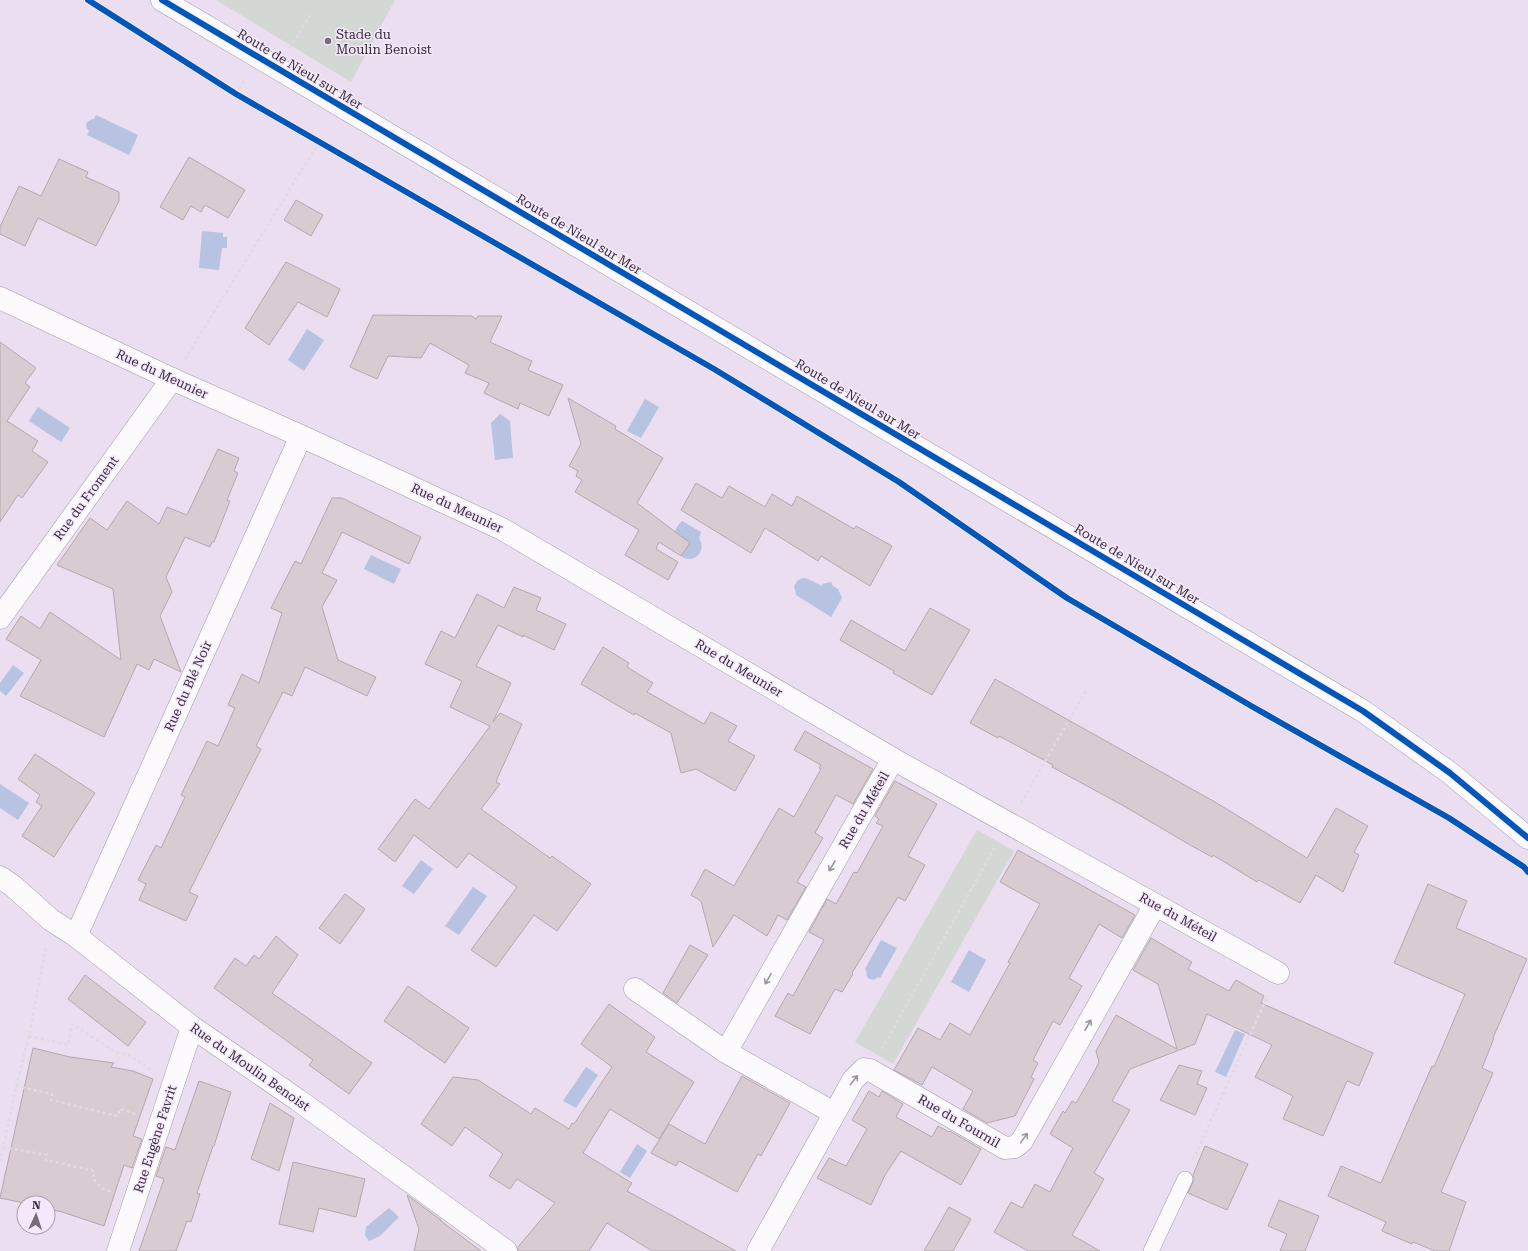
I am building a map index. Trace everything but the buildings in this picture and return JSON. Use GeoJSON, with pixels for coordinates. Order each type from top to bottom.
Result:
{"type":"FeatureCollection","features":[{"type":"Feature","properties":{"kind":"street","name":"Route de Nieul sur Mer"},"geometry":{"type":"LineString","coordinates":[[162,0],[1363,711],[1450,773],[1528,838]]}},
{"type":"Feature","properties":{"kind":"street","name":"Rue du Meunier"},"geometry":{"type":"LineString","coordinates":[[0,298],[172,379],[502,528],[893,759]]}},
{"type":"Feature","properties":{"kind":"street","name":"Rue du Froment"},"geometry":{"type":"LineString","coordinates":[[0,618],[172,379]]}},
{"type":"Feature","properties":{"kind":"street","name":"Rue du Blé Noir"},"geometry":{"type":"LineString","coordinates":[[76,936],[301,436]]}},
{"type":"Feature","properties":{"kind":"street","name":"Rue du Méteil"},"geometry":{"type":"LineString","coordinates":[[726,1052],[893,759],[1278,973]]}},
{"type":"Feature","properties":{"kind":"street","name":"Rue du Moulin Benoist"},"geometry":{"type":"LineString","coordinates":[[0,877],[13,886],[51,920],[76,936],[192,1027],[298,1100],[506,1251]]}},
{"type":"Feature","properties":{"kind":"street","name":"Rue du Fournil"},"geometry":{"type":"LineString","coordinates":[[870,1070],[1005,1148],[1015,1147],[1022,1141],[1155,904]]}},
{"type":"Feature","properties":{"kind":"street"},"geometry":{"type":"LineString","coordinates":[[635,989],[726,1052],[834,1113]]}},
{"type":"Feature","properties":{"kind":"street","name":"Rue Eugène Favrit"},"geometry":{"type":"LineString","coordinates":[[118,1251],[192,1027]]}},
{"type":"Feature","properties":{"kind":"street"},"geometry":{"type":"LineString","coordinates":[[758,1251],[853,1080],[864,1069],[870,1070]]}},
{"type":"Feature","properties":{"kind":"lane"},"geometry":{"type":"LineString","coordinates":[[1151,1251],[1185,1179]]}},
{"type":"Feature","properties":{"kind":"path"},"geometry":{"type":"LineString","coordinates":[[278,69],[310,15]]}},
{"type":"Feature","properties":{"kind":"path"},"geometry":{"type":"LineString","coordinates":[[172,379],[319,142]]}},
{"type":"Feature","properties":{"kind":"path"},"geometry":{"type":"LineString","coordinates":[[870,1070],[1009,823],[1086,691]]}},
{"type":"Feature","properties":{"kind":"path"},"geometry":{"type":"LineString","coordinates":[[0,1162],[28,1036],[51,920]]}},
{"type":"Feature","properties":{"kind":"path"},"geometry":{"type":"LineString","coordinates":[[1185,1179],[1278,973]]}},
{"type":"Feature","properties":{"kind":"path"},"geometry":{"type":"LineString","coordinates":[[28,1036],[68,1044],[72,1024],[115,1052],[129,1055],[149,1069],[175,1078]]}},
{"type":"Feature","properties":{"kind":"path"},"geometry":{"type":"LineString","coordinates":[[16,1086],[52,1094],[51,1100],[118,1116],[120,1109],[161,1122]]}},
{"type":"Feature","properties":{"kind":"path"},"geometry":{"type":"LineString","coordinates":[[3,1146],[47,1155],[46,1160],[94,1171],[93,1179],[103,1189],[135,1199]]}},
{"type":"Feature","properties":{"kind":"shaded area","name":"Stade du Moulin Benoist"},"geometry":{"type":"Polygon","coordinates":[[[216,0],[395,0],[351,82],[216,0]]]}},
{"type":"Feature","properties":{"kind":"shaded area"},"geometry":{"type":"Polygon","coordinates":[[[977,830],[1014,851],[893,1064],[855,1042],[977,830]]]}},
{"type":"Feature","properties":{"kind":"water"},"geometry":{"type":"Polygon","coordinates":[[[96,115],[138,135],[129,155],[87,135],[89,131],[86,125],[89,120],[94,119],[96,115]]]}},
{"type":"Feature","properties":{"kind":"water"},"geometry":{"type":"Polygon","coordinates":[[[202,231],[223,233],[223,237],[227,237],[227,248],[222,248],[219,270],[199,268],[202,231]]]}},
{"type":"Feature","properties":{"kind":"water"},"geometry":{"type":"Polygon","coordinates":[[[307,329],[324,340],[304,371],[288,360],[307,329]]]}},
{"type":"Feature","properties":{"kind":"water"},"geometry":{"type":"Polygon","coordinates":[[[645,399],[659,407],[641,438],[627,431],[645,399]]]}},
{"type":"Feature","properties":{"kind":"water"},"geometry":{"type":"Polygon","coordinates":[[[38,407],[70,428],[61,442],[29,421],[38,407]]]}},
{"type":"Feature","properties":{"kind":"water"},"geometry":{"type":"Polygon","coordinates":[[[500,414],[510,421],[513,458],[495,460],[491,423],[500,414]]]}},
{"type":"Feature","properties":{"kind":"water"},"geometry":{"type":"Polygon","coordinates":[[[682,521],[701,532],[699,538],[701,552],[692,559],[687,559],[681,556],[677,550],[675,533],[676,528],[682,521]]]}},
{"type":"Feature","properties":{"kind":"water"},"geometry":{"type":"Polygon","coordinates":[[[371,555],[401,569],[394,584],[364,569],[371,555]]]}},
{"type":"Feature","properties":{"kind":"water"},"geometry":{"type":"Polygon","coordinates":[[[803,578],[822,586],[822,584],[831,582],[833,586],[838,589],[842,598],[831,617],[796,595],[794,586],[798,580],[803,578]]]}},
{"type":"Feature","properties":{"kind":"water"},"geometry":{"type":"Polygon","coordinates":[[[13,665],[24,673],[6,696],[0,691],[0,683],[13,665]]]}},
{"type":"Feature","properties":{"kind":"water"},"geometry":{"type":"Polygon","coordinates":[[[0,784],[29,803],[18,820],[0,808],[0,784]]]}},
{"type":"Feature","properties":{"kind":"water"},"geometry":{"type":"Polygon","coordinates":[[[421,860],[433,869],[414,894],[402,886],[421,860]]]}},
{"type":"Feature","properties":{"kind":"water"},"geometry":{"type":"Polygon","coordinates":[[[473,887],[487,896],[459,935],[445,926],[473,887]]]}},
{"type":"Feature","properties":{"kind":"water"},"geometry":{"type":"Polygon","coordinates":[[[881,940],[897,948],[880,978],[878,977],[871,980],[867,977],[865,969],[881,940]]]}},
{"type":"Feature","properties":{"kind":"water"},"geometry":{"type":"Polygon","coordinates":[[[969,950],[986,960],[969,992],[951,982],[969,950]]]}},
{"type":"Feature","properties":{"kind":"water"},"geometry":{"type":"Polygon","coordinates":[[[1235,1030],[1245,1034],[1226,1077],[1215,1072],[1235,1030]]]}},
{"type":"Feature","properties":{"kind":"water"},"geometry":{"type":"Polygon","coordinates":[[[586,1067],[598,1075],[576,1108],[563,1101],[586,1067]]]}},
{"type":"Feature","properties":{"kind":"water"},"geometry":{"type":"Polygon","coordinates":[[[637,1144],[647,1151],[630,1178],[620,1172],[637,1144]]]}},
{"type":"Feature","properties":{"kind":"water"},"geometry":{"type":"Polygon","coordinates":[[[389,1208],[399,1217],[380,1236],[369,1241],[365,1235],[366,1227],[389,1208]]]}},
{"type":"Feature","properties":{"kind":"cycle path"},"geometry":{"type":"LineString","coordinates":[[88,0],[236,94],[714,369],[899,482],[1067,598],[1253,707],[1449,818],[1524,867],[1528,872]]}},
{"type":"Feature","properties":{"kind":"cycle path"},"geometry":{"type":"LineString","coordinates":[[162,0],[1363,711],[1450,773],[1528,838]]}},
{"type":"Feature","properties":{"kind":"place","name":"Stade du Moulin Benoist"},"geometry":{"type":"Point","coordinates":[328,41]}}]}
